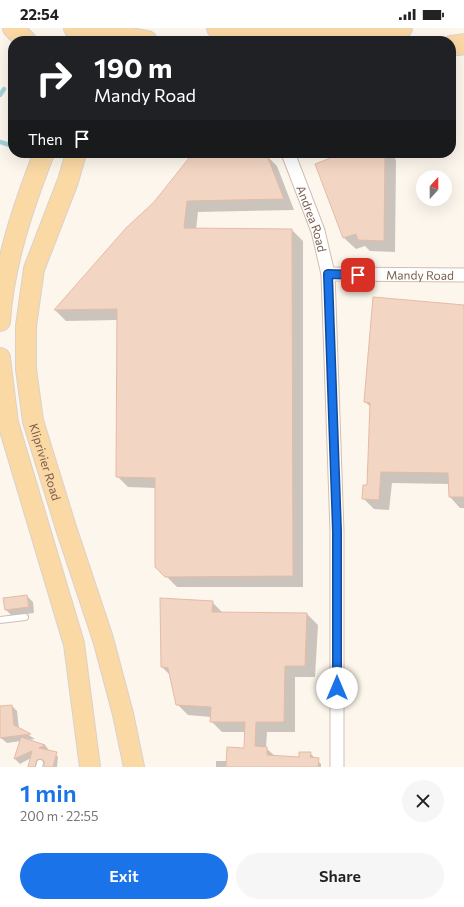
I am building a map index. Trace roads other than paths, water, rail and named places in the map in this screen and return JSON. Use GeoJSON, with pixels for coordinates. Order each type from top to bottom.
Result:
{"type":"FeatureCollection","features":[{"type":"Feature","properties":{"kind":"main road"},"geometry":{"type":"LineString","coordinates":[[13,28],[21,36]]}},
{"type":"Feature","properties":{"kind":"main road"},"geometry":{"type":"LineString","coordinates":[[217,28],[240,30],[267,35],[305,35],[402,28]]}},
{"type":"Feature","properties":{"kind":"main road"},"geometry":{"type":"LineString","coordinates":[[82,32],[121,35]]}},
{"type":"Feature","properties":{"kind":"main road"},"geometry":{"type":"LineString","coordinates":[[0,321],[8,263],[28,194],[42,158]]}},
{"type":"Feature","properties":{"kind":"main road","name":"Kliprivier Road"},"geometry":{"type":"LineString","coordinates":[[75,158],[68,181],[36,262],[26,326],[26,368],[29,401],[33,421],[49,474],[103,640],[123,714],[134,767]]}},
{"type":"Feature","properties":{"kind":"main road"},"geometry":{"type":"LineString","coordinates":[[68,181],[80,158]]}},
{"type":"Feature","properties":{"kind":"main road"},"geometry":{"type":"LineString","coordinates":[[0,358],[8,423],[74,644],[90,767]]}},
{"type":"Feature","properties":{"kind":"street","name":"Andrea Road"},"geometry":{"type":"LineString","coordinates":[[290,158],[318,231],[328,274],[337,531],[337,767]]}},
{"type":"Feature","properties":{"kind":"street","name":"Mandy Road"},"geometry":{"type":"LineString","coordinates":[[328,274],[464,275]]}},
{"type":"Feature","properties":{"kind":"lane"},"geometry":{"type":"LineString","coordinates":[[0,620],[25,617]]}},
{"type":"Feature","properties":{"kind":"waterway"},"geometry":{"type":"LineString","coordinates":[[0,95],[4,89]]}},
{"type":"Feature","properties":{"kind":"waterway"},"geometry":{"type":"LineString","coordinates":[[0,142],[8,144]]}}]}
